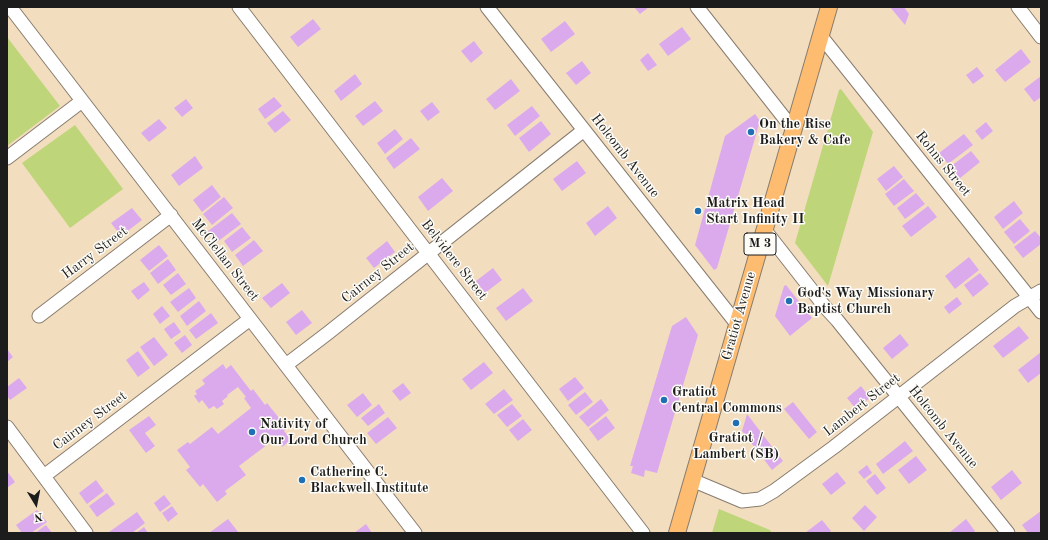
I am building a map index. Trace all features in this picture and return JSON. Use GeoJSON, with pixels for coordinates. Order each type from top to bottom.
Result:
{"type":"FeatureCollection","features":[{"type":"Feature","properties":{"kind":"main road","name":"Gratiot Avenue"},"geometry":{"type":"LineString","coordinates":[[677,533],[829,7]]}},
{"type":"Feature","properties":{"kind":"street","name":"McClellan Street"},"geometry":{"type":"LineString","coordinates":[[10,7],[415,533]]}},
{"type":"Feature","properties":{"kind":"street","name":"Belvidere Street"},"geometry":{"type":"LineString","coordinates":[[239,7],[643,533]]}},
{"type":"Feature","properties":{"kind":"street","name":"Holcomb Avenue"},"geometry":{"type":"LineString","coordinates":[[487,7],[737,324]]}},
{"type":"Feature","properties":{"kind":"street"},"geometry":{"type":"LineString","coordinates":[[697,7],[793,129]]}},
{"type":"Feature","properties":{"kind":"street"},"geometry":{"type":"LineString","coordinates":[[1018,7],[1041,37]]}},
{"type":"Feature","properties":{"kind":"street","name":"Rohns Street"},"geometry":{"type":"LineString","coordinates":[[820,35],[1041,312]]}},
{"type":"Feature","properties":{"kind":"street"},"geometry":{"type":"LineString","coordinates":[[7,158],[82,101]]}},
{"type":"Feature","properties":{"kind":"street","name":"Cairney Street"},"geometry":{"type":"LineString","coordinates":[[286,365],[584,130]]}},
{"type":"Feature","properties":{"kind":"street","name":"Harry Street"},"geometry":{"type":"LineString","coordinates":[[39,316],[171,216]]}},
{"type":"Feature","properties":{"kind":"street","name":"Holcomb Avenue"},"geometry":{"type":"LineString","coordinates":[[764,229],[825,307],[1008,533]]}},
{"type":"Feature","properties":{"kind":"street","name":"Lambert Street"},"geometry":{"type":"LineString","coordinates":[[692,480],[742,501],[760,499],[774,491],[834,447],[1015,306],[1041,291]]}},
{"type":"Feature","properties":{"kind":"street","name":"Cairney Street"},"geometry":{"type":"LineString","coordinates":[[44,476],[250,319]]}},
{"type":"Feature","properties":{"kind":"street"},"geometry":{"type":"LineString","coordinates":[[7,426],[86,533]]}},
{"type":"Feature","properties":{"kind":"green space"},"geometry":{"type":"Polygon","coordinates":[[[7,37],[60,106],[7,146],[7,37]]]}},
{"type":"Feature","properties":{"kind":"green space"},"geometry":{"type":"Polygon","coordinates":[[[841,89],[873,132],[828,286],[795,243],[839,90],[841,89]]]}},
{"type":"Feature","properties":{"kind":"green space"},"geometry":{"type":"Polygon","coordinates":[[[75,125],[123,189],[70,228],[22,163],[75,125]]]}},
{"type":"Feature","properties":{"kind":"green space"},"geometry":{"type":"Polygon","coordinates":[[[719,509],[770,530],[772,533],[712,533],[719,509]]]}},
{"type":"Feature","properties":{"kind":"building"},"geometry":{"type":"Polygon","coordinates":[[[634,7],[649,7],[640,14],[634,7]]]}},
{"type":"Feature","properties":{"kind":"building"},"geometry":{"type":"Polygon","coordinates":[[[890,7],[904,7],[909,14],[905,25],[890,7]]]}},
{"type":"Feature","properties":{"kind":"building"},"geometry":{"type":"Polygon","coordinates":[[[313,19],[321,29],[298,47],[290,37],[313,19]]]}},
{"type":"Feature","properties":{"kind":"building"},"geometry":{"type":"Polygon","coordinates":[[[565,21],[575,34],[551,52],[541,39],[565,21]]]}},
{"type":"Feature","properties":{"kind":"building"},"geometry":{"type":"Polygon","coordinates":[[[682,27],[691,39],[668,56],[659,44],[682,27]]]}},
{"type":"Feature","properties":{"kind":"building"},"geometry":{"type":"Polygon","coordinates":[[[474,41],[483,53],[471,63],[461,51],[474,41]]]}},
{"type":"Feature","properties":{"kind":"building"},"geometry":{"type":"Polygon","coordinates":[[[1021,49],[1031,62],[1005,82],[995,70],[1021,49]]]}},
{"type":"Feature","properties":{"kind":"building"},"geometry":{"type":"Polygon","coordinates":[[[648,53],[657,65],[648,71],[640,60],[648,53]]]}},
{"type":"Feature","properties":{"kind":"building"},"geometry":{"type":"Polygon","coordinates":[[[582,61],[591,73],[576,85],[566,73],[582,61]]]}},
{"type":"Feature","properties":{"kind":"building"},"geometry":{"type":"Polygon","coordinates":[[[977,67],[984,76],[973,84],[966,75],[977,67]]]}},
{"type":"Feature","properties":{"kind":"building"},"geometry":{"type":"Polygon","coordinates":[[[355,74],[362,84],[341,101],[334,91],[355,74]]]}},
{"type":"Feature","properties":{"kind":"building"},"geometry":{"type":"Polygon","coordinates":[[[1041,76],[1041,97],[1034,102],[1024,89],[1041,76]]]}},
{"type":"Feature","properties":{"kind":"building"},"geometry":{"type":"Polygon","coordinates":[[[511,79],[520,91],[495,110],[486,99],[511,79]]]}},
{"type":"Feature","properties":{"kind":"building"},"geometry":{"type":"Polygon","coordinates":[[[274,97],[282,106],[265,119],[258,109],[274,97]]]}},
{"type":"Feature","properties":{"kind":"building"},"geometry":{"type":"Polygon","coordinates":[[[186,99],[193,108],[182,117],[174,108],[186,99]]]}},
{"type":"Feature","properties":{"kind":"building"},"geometry":{"type":"Polygon","coordinates":[[[375,101],[383,111],[363,126],[355,116],[375,101]]]}},
{"type":"Feature","properties":{"kind":"building"},"geometry":{"type":"Polygon","coordinates":[[[432,102],[440,112],[428,121],[420,111],[432,102]]]}},
{"type":"Feature","properties":{"kind":"building"},"geometry":{"type":"Polygon","coordinates":[[[532,106],[540,116],[515,136],[507,125],[532,106]]]}},
{"type":"Feature","properties":{"kind":"building"},"geometry":{"type":"Polygon","coordinates":[[[283,111],[291,120],[275,133],[267,123],[283,111]]]}},
{"type":"Feature","properties":{"kind":"building"},"geometry":{"type":"Polygon","coordinates":[[[755,114],[760,121],[717,268],[714,270],[695,245],[725,136],[755,114]]]}},
{"type":"Feature","properties":{"kind":"building"},"geometry":{"type":"Polygon","coordinates":[[[159,119],[167,128],[149,142],[141,133],[159,119]]]}},
{"type":"Feature","properties":{"kind":"building"},"geometry":{"type":"Polygon","coordinates":[[[541,121],[551,134],[529,152],[519,138],[541,121]]]}},
{"type":"Feature","properties":{"kind":"building"},"geometry":{"type":"Polygon","coordinates":[[[986,122],[993,131],[982,140],[975,131],[986,122]]]}},
{"type":"Feature","properties":{"kind":"building"},"geometry":{"type":"Polygon","coordinates":[[[395,129],[403,139],[385,154],[377,143],[395,129]]]}},
{"type":"Feature","properties":{"kind":"building"},"geometry":{"type":"Polygon","coordinates":[[[964,134],[973,145],[948,164],[939,153],[964,134]]]}},
{"type":"Feature","properties":{"kind":"building"},"geometry":{"type":"Polygon","coordinates":[[[411,138],[420,149],[394,169],[386,158],[411,138]]]}},
{"type":"Feature","properties":{"kind":"building"},"geometry":{"type":"Polygon","coordinates":[[[971,151],[980,162],[959,179],[950,167],[971,151]]]}},
{"type":"Feature","properties":{"kind":"building"},"geometry":{"type":"Polygon","coordinates":[[[195,156],[203,168],[179,186],[171,175],[195,156]]]}},
{"type":"Feature","properties":{"kind":"building"},"geometry":{"type":"Polygon","coordinates":[[[577,161],[586,173],[562,191],[553,179],[577,161]]]}},
{"type":"Feature","properties":{"kind":"building"},"geometry":{"type":"Polygon","coordinates":[[[894,166],[903,177],[886,191],[877,179],[894,166]]]}},
{"type":"Feature","properties":{"kind":"building"},"geometry":{"type":"Polygon","coordinates":[[[442,178],[453,191],[428,211],[418,197],[442,178]]]}},
{"type":"Feature","properties":{"kind":"building"},"geometry":{"type":"Polygon","coordinates":[[[904,179],[914,191],[894,206],[885,194],[904,179]]]}},
{"type":"Feature","properties":{"kind":"building"},"geometry":{"type":"Polygon","coordinates":[[[212,185],[221,197],[202,212],[193,200],[212,185]]]}},
{"type":"Feature","properties":{"kind":"building"},"geometry":{"type":"Polygon","coordinates":[[[916,193],[925,204],[905,219],[897,208],[916,193]]]}},
{"type":"Feature","properties":{"kind":"building"},"geometry":{"type":"Polygon","coordinates":[[[224,197],[233,208],[212,225],[203,214],[224,197]]]}},
{"type":"Feature","properties":{"kind":"building"},"geometry":{"type":"Polygon","coordinates":[[[1014,201],[1023,213],[1003,229],[994,217],[1014,201]]]}},
{"type":"Feature","properties":{"kind":"building"},"geometry":{"type":"Polygon","coordinates":[[[608,206],[617,218],[595,236],[586,223],[608,206]]]}},
{"type":"Feature","properties":{"kind":"building"},"geometry":{"type":"Polygon","coordinates":[[[928,206],[937,217],[911,237],[902,226],[928,206]]]}},
{"type":"Feature","properties":{"kind":"building"},"geometry":{"type":"Polygon","coordinates":[[[132,208],[142,220],[121,236],[111,223],[132,208]]]}},
{"type":"Feature","properties":{"kind":"building"},"geometry":{"type":"Polygon","coordinates":[[[232,213],[241,224],[217,242],[208,231],[232,213]]]}},
{"type":"Feature","properties":{"kind":"building"},"geometry":{"type":"Polygon","coordinates":[[[1020,219],[1030,231],[1014,244],[1004,232],[1020,219]]]}},
{"type":"Feature","properties":{"kind":"building"},"geometry":{"type":"Polygon","coordinates":[[[242,227],[251,238],[232,252],[224,241],[242,227]]]}},
{"type":"Feature","properties":{"kind":"building"},"geometry":{"type":"Polygon","coordinates":[[[1035,231],[1041,238],[1041,244],[1023,258],[1014,247],[1035,231]]]}},
{"type":"Feature","properties":{"kind":"building"},"geometry":{"type":"Polygon","coordinates":[[[254,240],[263,251],[243,266],[235,255],[254,240]]]}},
{"type":"Feature","properties":{"kind":"building"},"geometry":{"type":"Polygon","coordinates":[[[387,241],[395,252],[374,268],[366,258],[387,241]]]}},
{"type":"Feature","properties":{"kind":"building"},"geometry":{"type":"Polygon","coordinates":[[[159,245],[168,256],[149,271],[140,260],[159,245]]]}},
{"type":"Feature","properties":{"kind":"building"},"geometry":{"type":"Polygon","coordinates":[[[969,257],[979,270],[955,289],[945,276],[969,257]]]}},
{"type":"Feature","properties":{"kind":"building"},"geometry":{"type":"Polygon","coordinates":[[[168,259],[176,270],[158,284],[150,273],[168,259]]]}},
{"type":"Feature","properties":{"kind":"building"},"geometry":{"type":"Polygon","coordinates":[[[493,268],[502,280],[485,293],[476,281],[493,268]]]}},
{"type":"Feature","properties":{"kind":"building"},"geometry":{"type":"Polygon","coordinates":[[[178,273],[186,284],[171,295],[163,285],[178,273]]]}},
{"type":"Feature","properties":{"kind":"building"},"geometry":{"type":"Polygon","coordinates":[[[980,273],[989,284],[973,297],[964,285],[980,273]]]}},
{"type":"Feature","properties":{"kind":"building"},"geometry":{"type":"Polygon","coordinates":[[[144,282],[150,290],[138,300],[131,291],[144,282]]]}},
{"type":"Feature","properties":{"kind":"building"},"geometry":{"type":"Polygon","coordinates":[[[282,283],[290,293],[271,308],[262,298],[282,283]]]}},
{"type":"Feature","properties":{"kind":"building","name":"God's Way Missionary Baptist Church"},"geometry":{"type":"Polygon","coordinates":[[[786,285],[812,318],[790,336],[775,316],[784,286],[786,285]]]}},
{"type":"Feature","properties":{"kind":"building"},"geometry":{"type":"Polygon","coordinates":[[[189,288],[196,298],[178,312],[170,302],[189,288]]]}},
{"type":"Feature","properties":{"kind":"building"},"geometry":{"type":"Polygon","coordinates":[[[523,288],[533,301],[506,321],[496,308],[523,288]]]}},
{"type":"Feature","properties":{"kind":"building"},"geometry":{"type":"Polygon","coordinates":[[[957,297],[962,304],[949,314],[944,307],[957,297]]]}},
{"type":"Feature","properties":{"kind":"building"},"geometry":{"type":"Polygon","coordinates":[[[199,301],[206,311],[187,326],[180,316],[199,301]]]}},
{"type":"Feature","properties":{"kind":"building"},"geometry":{"type":"Polygon","coordinates":[[[162,306],[170,316],[160,324],[153,314],[162,306]]]}},
{"type":"Feature","properties":{"kind":"building"},"geometry":{"type":"Polygon","coordinates":[[[302,310],[312,323],[296,335],[286,322],[302,310]]]}},
{"type":"Feature","properties":{"kind":"building"},"geometry":{"type":"Polygon","coordinates":[[[211,313],[218,323],[196,339],[189,330],[211,313]]]}},
{"type":"Feature","properties":{"kind":"building","name":"Gratiot Central Commons"},"geometry":{"type":"Polygon","coordinates":[[[686,317],[698,335],[657,473],[645,470],[644,477],[631,473],[633,466],[630,466],[672,326],[686,317]]]}},
{"type":"Feature","properties":{"kind":"building"},"geometry":{"type":"Polygon","coordinates":[[[174,322],[181,332],[171,339],[164,329],[174,322]]]}},
{"type":"Feature","properties":{"kind":"building"},"geometry":{"type":"Polygon","coordinates":[[[1019,326],[1029,338],[1003,358],[993,346],[1019,326]]]}},
{"type":"Feature","properties":{"kind":"building"},"geometry":{"type":"Polygon","coordinates":[[[900,334],[909,345],[892,359],[883,348],[900,334]]]}},
{"type":"Feature","properties":{"kind":"building"},"geometry":{"type":"Polygon","coordinates":[[[185,335],[192,345],[182,353],[174,343],[185,335]]]}},
{"type":"Feature","properties":{"kind":"building"},"geometry":{"type":"Polygon","coordinates":[[[154,337],[168,355],[154,366],[140,347],[154,337]]]}},
{"type":"Feature","properties":{"kind":"building"},"geometry":{"type":"Polygon","coordinates":[[[7,349],[13,357],[7,362],[7,349]]]}},
{"type":"Feature","properties":{"kind":"building"},"geometry":{"type":"Polygon","coordinates":[[[138,351],[150,368],[138,377],[126,360],[138,351]]]}},
{"type":"Feature","properties":{"kind":"building"},"geometry":{"type":"Polygon","coordinates":[[[1041,352],[1041,373],[1028,383],[1018,370],[1041,352]]]}},
{"type":"Feature","properties":{"kind":"building"},"geometry":{"type":"Polygon","coordinates":[[[484,362],[493,373],[471,390],[462,379],[484,362]]]}},
{"type":"Feature","properties":{"kind":"building","name":"Nativity of Our Lord Church"},"geometry":{"type":"Polygon","coordinates":[[[223,364],[226,369],[231,365],[251,391],[253,389],[265,405],[267,403],[287,428],[284,431],[291,440],[282,447],[276,438],[239,466],[246,475],[225,491],[227,494],[217,502],[203,484],[200,487],[186,470],[190,467],[177,450],[188,442],[190,444],[212,427],[218,434],[251,408],[244,398],[246,397],[238,387],[227,395],[228,396],[222,401],[224,404],[217,409],[214,406],[209,409],[202,400],[199,403],[194,396],[197,394],[195,391],[205,384],[202,380],[223,364]]]}},
{"type":"Feature","properties":{"kind":"building"},"geometry":{"type":"Polygon","coordinates":[[[575,377],[584,388],[568,401],[559,389],[575,377]]]}},
{"type":"Feature","properties":{"kind":"building"},"geometry":{"type":"Polygon","coordinates":[[[19,378],[27,388],[10,400],[7,396],[7,387],[19,378]]]}},
{"type":"Feature","properties":{"kind":"building"},"geometry":{"type":"Polygon","coordinates":[[[403,383],[411,393],[400,401],[392,391],[403,383]]]}},
{"type":"Feature","properties":{"kind":"building"},"geometry":{"type":"Polygon","coordinates":[[[861,386],[870,398],[856,409],[847,398],[861,386]]]}},
{"type":"Feature","properties":{"kind":"building"},"geometry":{"type":"Polygon","coordinates":[[[504,389],[513,400],[494,414],[485,404],[504,389]]]}},
{"type":"Feature","properties":{"kind":"building"},"geometry":{"type":"Polygon","coordinates":[[[585,392],[593,402],[576,415],[568,405],[585,392]]]}},
{"type":"Feature","properties":{"kind":"building"},"geometry":{"type":"Polygon","coordinates":[[[363,393],[372,405],[357,417],[347,405],[363,393]]]}},
{"type":"Feature","properties":{"kind":"building"},"geometry":{"type":"Polygon","coordinates":[[[601,399],[609,410],[588,427],[579,417],[601,399]]]}},
{"type":"Feature","properties":{"kind":"building"},"geometry":{"type":"Polygon","coordinates":[[[793,402],[817,432],[809,439],[784,409],[793,402]]]}},
{"type":"Feature","properties":{"kind":"building"},"geometry":{"type":"Polygon","coordinates":[[[379,404],[385,413],[368,426],[361,418],[379,404]]]}},
{"type":"Feature","properties":{"kind":"building"},"geometry":{"type":"Polygon","coordinates":[[[512,404],[522,416],[507,427],[497,415],[512,404]]]}},
{"type":"Feature","properties":{"kind":"building"},"geometry":{"type":"Polygon","coordinates":[[[747,414],[783,461],[772,470],[742,431],[747,414]]]}},
{"type":"Feature","properties":{"kind":"building"},"geometry":{"type":"Polygon","coordinates":[[[149,416],[156,425],[145,433],[155,446],[146,453],[129,430],[149,416]]]}},
{"type":"Feature","properties":{"kind":"building"},"geometry":{"type":"Polygon","coordinates":[[[606,416],[615,428],[598,441],[589,429],[606,416]]]}},
{"type":"Feature","properties":{"kind":"building"},"geometry":{"type":"Polygon","coordinates":[[[388,417],[397,428],[376,444],[367,433],[388,417]]]}},
{"type":"Feature","properties":{"kind":"building"},"geometry":{"type":"Polygon","coordinates":[[[523,419],[532,430],[518,441],[509,430],[523,419]]]}},
{"type":"Feature","properties":{"kind":"building"},"geometry":{"type":"Polygon","coordinates":[[[905,441],[913,451],[883,474],[876,464],[905,441]]]}},
{"type":"Feature","properties":{"kind":"building"},"geometry":{"type":"Polygon","coordinates":[[[916,456],[927,470],[909,484],[898,470],[916,456]]]}},
{"type":"Feature","properties":{"kind":"building"},"geometry":{"type":"Polygon","coordinates":[[[867,465],[872,473],[864,479],[858,472],[867,465]]]}},
{"type":"Feature","properties":{"kind":"building"},"geometry":{"type":"Polygon","coordinates":[[[1012,470],[1022,483],[1001,500],[991,487],[1012,470]]]}},
{"type":"Feature","properties":{"kind":"building"},"geometry":{"type":"Polygon","coordinates":[[[7,471],[15,482],[7,488],[7,471]]]}},
{"type":"Feature","properties":{"kind":"building"},"geometry":{"type":"Polygon","coordinates":[[[837,472],[846,483],[831,495],[822,484],[837,472]]]}},
{"type":"Feature","properties":{"kind":"building"},"geometry":{"type":"Polygon","coordinates":[[[875,474],[886,488],[877,495],[866,481],[875,474]]]}},
{"type":"Feature","properties":{"kind":"building"},"geometry":{"type":"Polygon","coordinates":[[[96,480],[104,491],[87,504],[79,493],[96,480]]]}},
{"type":"Feature","properties":{"kind":"building"},"geometry":{"type":"Polygon","coordinates":[[[107,493],[115,504],[97,517],[89,506],[107,493]]]}},
{"type":"Feature","properties":{"kind":"building"},"geometry":{"type":"Polygon","coordinates":[[[164,495],[171,504],[160,512],[154,503],[164,495]]]}},
{"type":"Feature","properties":{"kind":"building"},"geometry":{"type":"Polygon","coordinates":[[[865,505],[877,517],[864,531],[852,518],[865,505]]]}},
{"type":"Feature","properties":{"kind":"building"},"geometry":{"type":"Polygon","coordinates":[[[172,506],[178,514],[168,522],[162,513],[172,506]]]}},
{"type":"Feature","properties":{"kind":"building"},"geometry":{"type":"Polygon","coordinates":[[[37,510],[47,522],[31,533],[22,533],[16,525],[37,510]]]}},
{"type":"Feature","properties":{"kind":"building"},"geometry":{"type":"Polygon","coordinates":[[[1041,511],[1041,532],[1028,533],[1022,525],[1041,511]]]}},
{"type":"Feature","properties":{"kind":"building"},"geometry":{"type":"Polygon","coordinates":[[[137,512],[145,523],[132,533],[109,532],[137,512]]]}},
{"type":"Feature","properties":{"kind":"building"},"geometry":{"type":"Polygon","coordinates":[[[228,519],[239,533],[209,533],[228,519]]]}},
{"type":"Feature","properties":{"kind":"building"},"geometry":{"type":"Polygon","coordinates":[[[966,519],[975,531],[973,533],[949,533],[966,519]]]}},
{"type":"Feature","properties":{"kind":"building"},"geometry":{"type":"Polygon","coordinates":[[[822,520],[831,531],[828,533],[805,533],[822,520]]]}},
{"type":"Feature","properties":{"kind":"building"},"geometry":{"type":"Polygon","coordinates":[[[366,524],[372,533],[354,533],[366,524]]]}},
{"type":"Feature","properties":{"kind":"building"},"geometry":{"type":"Polygon","coordinates":[[[46,525],[52,533],[35,533],[46,525]]]}},
{"type":"Feature","properties":{"kind":"building"},"geometry":{"type":"Polygon","coordinates":[[[144,527],[148,533],[136,533],[144,527]]]}},
{"type":"Feature","properties":{"kind":"place","name":"On the Rise Bakery & Cafe"},"geometry":{"type":"Point","coordinates":[751,132]}},
{"type":"Feature","properties":{"kind":"place","name":"Matrix Head Start Infinity II"},"geometry":{"type":"Point","coordinates":[698,211]}},
{"type":"Feature","properties":{"kind":"place","name":"God's Way Missionary Baptist Church"},"geometry":{"type":"Point","coordinates":[789,301]}},
{"type":"Feature","properties":{"kind":"place","name":"Gratiot Central Commons"},"geometry":{"type":"Point","coordinates":[664,400]}},
{"type":"Feature","properties":{"kind":"place","name":"Gratiot / Lambert (SB)"},"geometry":{"type":"Point","coordinates":[736,423]}},
{"type":"Feature","properties":{"kind":"place","name":"Nativity of Our Lord Church"},"geometry":{"type":"Point","coordinates":[252,432]}},
{"type":"Feature","properties":{"kind":"place","name":"Catherine C. Blackwell Institute"},"geometry":{"type":"Point","coordinates":[302,480]}}]}
